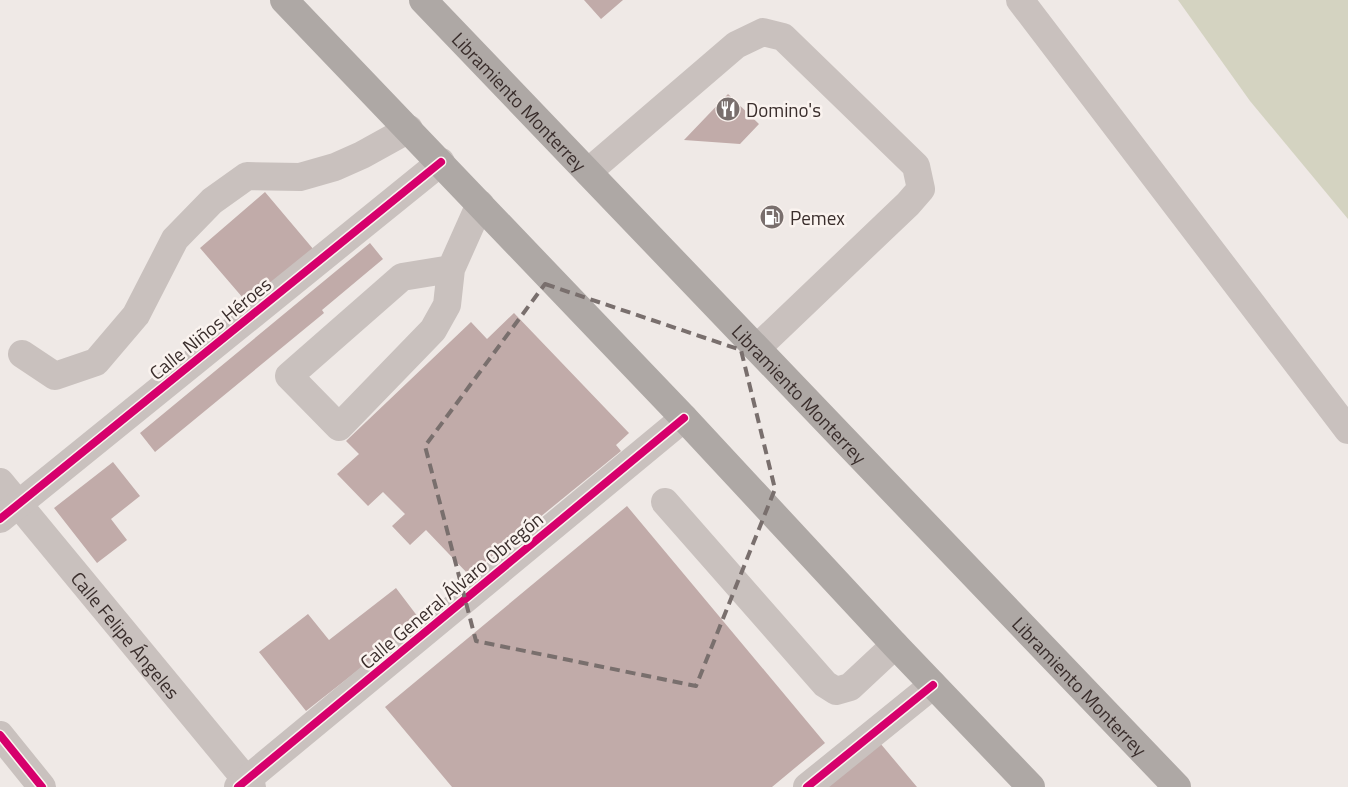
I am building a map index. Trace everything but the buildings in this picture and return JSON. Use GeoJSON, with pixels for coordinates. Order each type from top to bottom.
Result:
{"type":"FeatureCollection","features":[{"type":"Feature","properties":{"kind":"highway"},"geometry":{"type":"LineString","coordinates":[[284,0],[684,418],[933,685],[1031,787]]}},
{"type":"Feature","properties":{"kind":"highway","name":"Libramiento Monterrey"},"geometry":{"type":"LineString","coordinates":[[423,0],[1177,787]]}},
{"type":"Feature","properties":{"kind":"street"},"geometry":{"type":"LineString","coordinates":[[1020,0],[1348,430]]}},
{"type":"Feature","properties":{"kind":"street"},"geometry":{"type":"LineString","coordinates":[[588,172],[736,45],[763,32],[783,37],[916,166],[920,189],[908,204],[757,348]]}},
{"type":"Feature","properties":{"kind":"street"},"geometry":{"type":"LineString","coordinates":[[22,354],[54,376],[96,362],[136,315],[176,239],[212,201],[247,176],[300,177],[335,167],[362,155],[409,129]]}},
{"type":"Feature","properties":{"kind":"street","name":"Calle Niños Héroes"},"geometry":{"type":"LineString","coordinates":[[9,512],[441,162]]}},
{"type":"Feature","properties":{"kind":"street"},"geometry":{"type":"LineString","coordinates":[[451,269],[402,277],[289,376],[339,427],[433,330],[447,304],[451,269],[480,204]]}},
{"type":"Feature","properties":{"kind":"street","name":"Calle General Álvaro Obregón"},"geometry":{"type":"LineString","coordinates":[[245,785],[684,418]]}},
{"type":"Feature","properties":{"kind":"street","name":"Calle Felipe Ángeles"},"geometry":{"type":"LineString","coordinates":[[0,482],[9,512],[245,785]]}},
{"type":"Feature","properties":{"kind":"street"},"geometry":{"type":"LineString","coordinates":[[665,502],[825,684],[836,691],[850,687],[895,644]]}},
{"type":"Feature","properties":{"kind":"street"},"geometry":{"type":"LineString","coordinates":[[807,787],[933,685]]}},
{"type":"Feature","properties":{"kind":"street"},"geometry":{"type":"LineString","coordinates":[[0,735],[42,787]]}},
{"type":"Feature","properties":{"kind":"highlighted area"},"geometry":{"type":"Polygon","coordinates":[[[545,284],[741,350],[775,489],[696,686],[476,641],[425,446],[545,284]]]}},
{"type":"Feature","properties":{"kind":"green space"},"geometry":{"type":"Polygon","coordinates":[[[1178,0],[1348,0],[1348,219],[1250,101],[1178,0]]]}},
{"type":"Feature","properties":{"kind":"cycle path"},"geometry":{"type":"LineString","coordinates":[[0,519],[441,162]]}},
{"type":"Feature","properties":{"kind":"cycle path"},"geometry":{"type":"LineString","coordinates":[[238,787],[684,418]]}},
{"type":"Feature","properties":{"kind":"cycle path"},"geometry":{"type":"LineString","coordinates":[[807,787],[933,685]]}},
{"type":"Feature","properties":{"kind":"cycle path"},"geometry":{"type":"LineString","coordinates":[[0,735],[42,787]]}},
{"type":"Feature","properties":{"kind":"place","name":"Domino's"},"geometry":{"type":"Point","coordinates":[728,109]}},
{"type":"Feature","properties":{"kind":"place","name":"Pemex"},"geometry":{"type":"Point","coordinates":[772,217]}}]}
